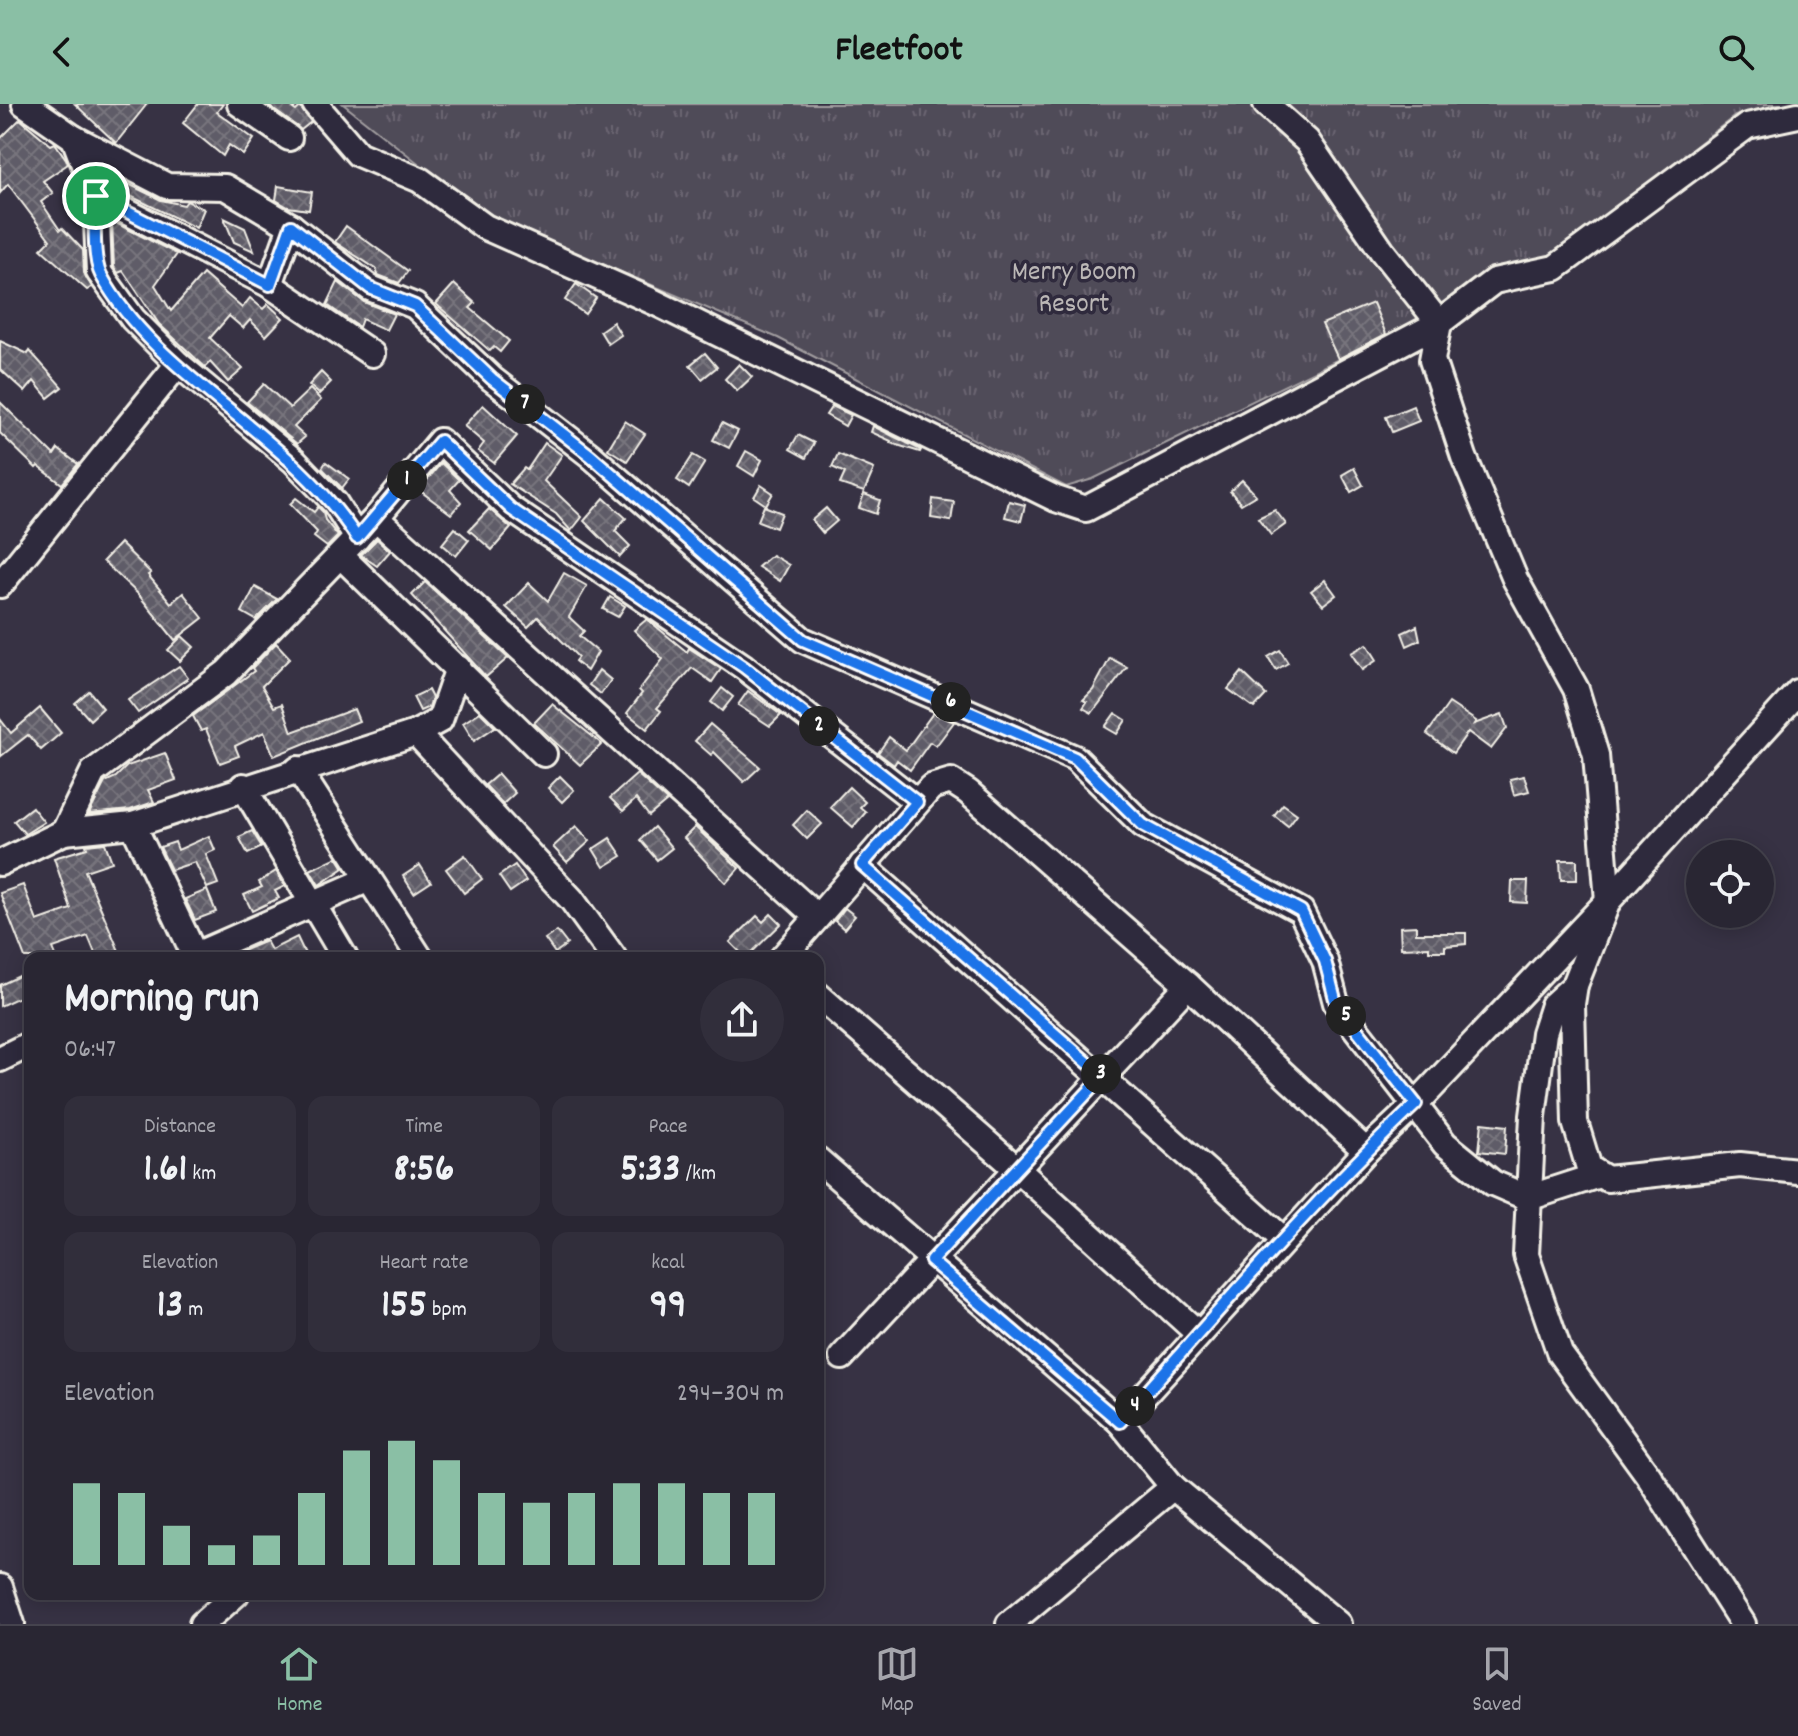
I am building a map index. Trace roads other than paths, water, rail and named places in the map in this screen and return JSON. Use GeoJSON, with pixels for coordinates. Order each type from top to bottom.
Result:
{"type":"FeatureCollection","features":[{"type":"Feature","properties":{"kind":"street"},"geometry":{"type":"LineString","coordinates":[[25,104],[74,138],[167,186],[225,187],[291,226],[370,288],[415,306],[492,379],[590,455],[803,640],[1075,758],[1143,825],[1301,911],[1325,961],[1336,1003],[1445,1144],[1493,1183],[1528,1198],[1599,1175]]}},
{"type":"Feature","properties":{"kind":"street"},"geometry":{"type":"LineString","coordinates":[[240,104],[289,138]]}},
{"type":"Feature","properties":{"kind":"street"},"geometry":{"type":"LineString","coordinates":[[315,104],[358,154],[420,180],[485,227],[654,302],[1056,499],[1086,509],[1439,323],[1494,281],[1555,268],[1747,126],[1798,115]]}},
{"type":"Feature","properties":{"kind":"street"},"geometry":{"type":"LineString","coordinates":[[1266,104],[1307,141],[1382,251],[1439,323],[1432,360],[1464,457],[1515,579],[1576,689],[1596,755],[1608,901],[1575,985],[1572,1004],[1575,1122],[1589,1168],[1607,1179],[1740,1165],[1798,1171]]}},
{"type":"Feature","properties":{"kind":"street"},"geometry":{"type":"LineString","coordinates":[[74,138],[96,196],[99,272],[133,319],[178,364],[294,461],[335,503],[349,547],[458,668],[544,754]]}},
{"type":"Feature","properties":{"kind":"street"},"geometry":{"type":"LineString","coordinates":[[96,196],[270,285],[372,354]]}},
{"type":"Feature","properties":{"kind":"street"},"geometry":{"type":"LineString","coordinates":[[270,285],[291,226]]}},
{"type":"Feature","properties":{"kind":"street"},"geometry":{"type":"LineString","coordinates":[[0,585],[178,364]]}},
{"type":"Feature","properties":{"kind":"street"},"geometry":{"type":"LineString","coordinates":[[64,832],[93,772],[226,673],[376,518],[440,441],[511,509],[744,667],[917,802]]}},
{"type":"Feature","properties":{"kind":"street"},"geometry":{"type":"LineString","coordinates":[[376,518],[816,916]]}},
{"type":"Feature","properties":{"kind":"street"},"geometry":{"type":"LineString","coordinates":[[0,863],[64,832],[133,825],[243,786],[416,733],[440,720],[458,668]]}},
{"type":"Feature","properties":{"kind":"street"},"geometry":{"type":"LineString","coordinates":[[1120,1422],[1366,1151],[1416,1104],[1608,901],[1798,692]]}},
{"type":"Feature","properties":{"kind":"street"},"geometry":{"type":"LineString","coordinates":[[416,733],[572,900],[610,952]]}},
{"type":"Feature","properties":{"kind":"street"},"geometry":{"type":"LineString","coordinates":[[298,769],[416,952]]}},
{"type":"Feature","properties":{"kind":"street"},"geometry":{"type":"LineString","coordinates":[[787,952],[931,787],[951,781],[968,792],[1188,985],[1366,1151]]}},
{"type":"Feature","properties":{"kind":"street"},"geometry":{"type":"LineString","coordinates":[[243,786],[342,952]]}},
{"type":"Feature","properties":{"kind":"street"},"geometry":{"type":"LineString","coordinates":[[133,825],[191,952]]}},
{"type":"Feature","properties":{"kind":"street"},"geometry":{"type":"LineString","coordinates":[[862,865],[1284,1240]]}},
{"type":"Feature","properties":{"kind":"street"},"geometry":{"type":"LineString","coordinates":[[204,952],[313,901],[367,880]]}},
{"type":"Feature","properties":{"kind":"street"},"geometry":{"type":"LineString","coordinates":[[842,1357],[1188,985]]}},
{"type":"Feature","properties":{"kind":"street"},"geometry":{"type":"LineString","coordinates":[[1575,985],[1553,1005],[1544,1033],[1528,1198],[1526,1255],[1560,1354],[1648,1475],[1745,1623]]}},
{"type":"Feature","properties":{"kind":"street"},"geometry":{"type":"LineString","coordinates":[[824,1000],[1199,1334]]}},
{"type":"Feature","properties":{"kind":"street"},"geometry":{"type":"LineString","coordinates":[[0,1059],[24,1047]]}},
{"type":"Feature","properties":{"kind":"street"},"geometry":{"type":"LineString","coordinates":[[824,1165],[1120,1422],[1173,1487],[1338,1624]]}},
{"type":"Feature","properties":{"kind":"street"},"geometry":{"type":"LineString","coordinates":[[1009,1624],[1173,1487]]}},
{"type":"Feature","properties":{"kind":"street"},"geometry":{"type":"LineString","coordinates":[[0,1587],[12,1624]]}},
{"type":"Feature","properties":{"kind":"street"},"geometry":{"type":"LineString","coordinates":[[202,1624],[229,1600]]}},
{"type":"Feature","properties":{"kind":"park label","name":"Merry Boom Resort"},"geometry":{"type":"Point","coordinates":[1074,285]}}]}
